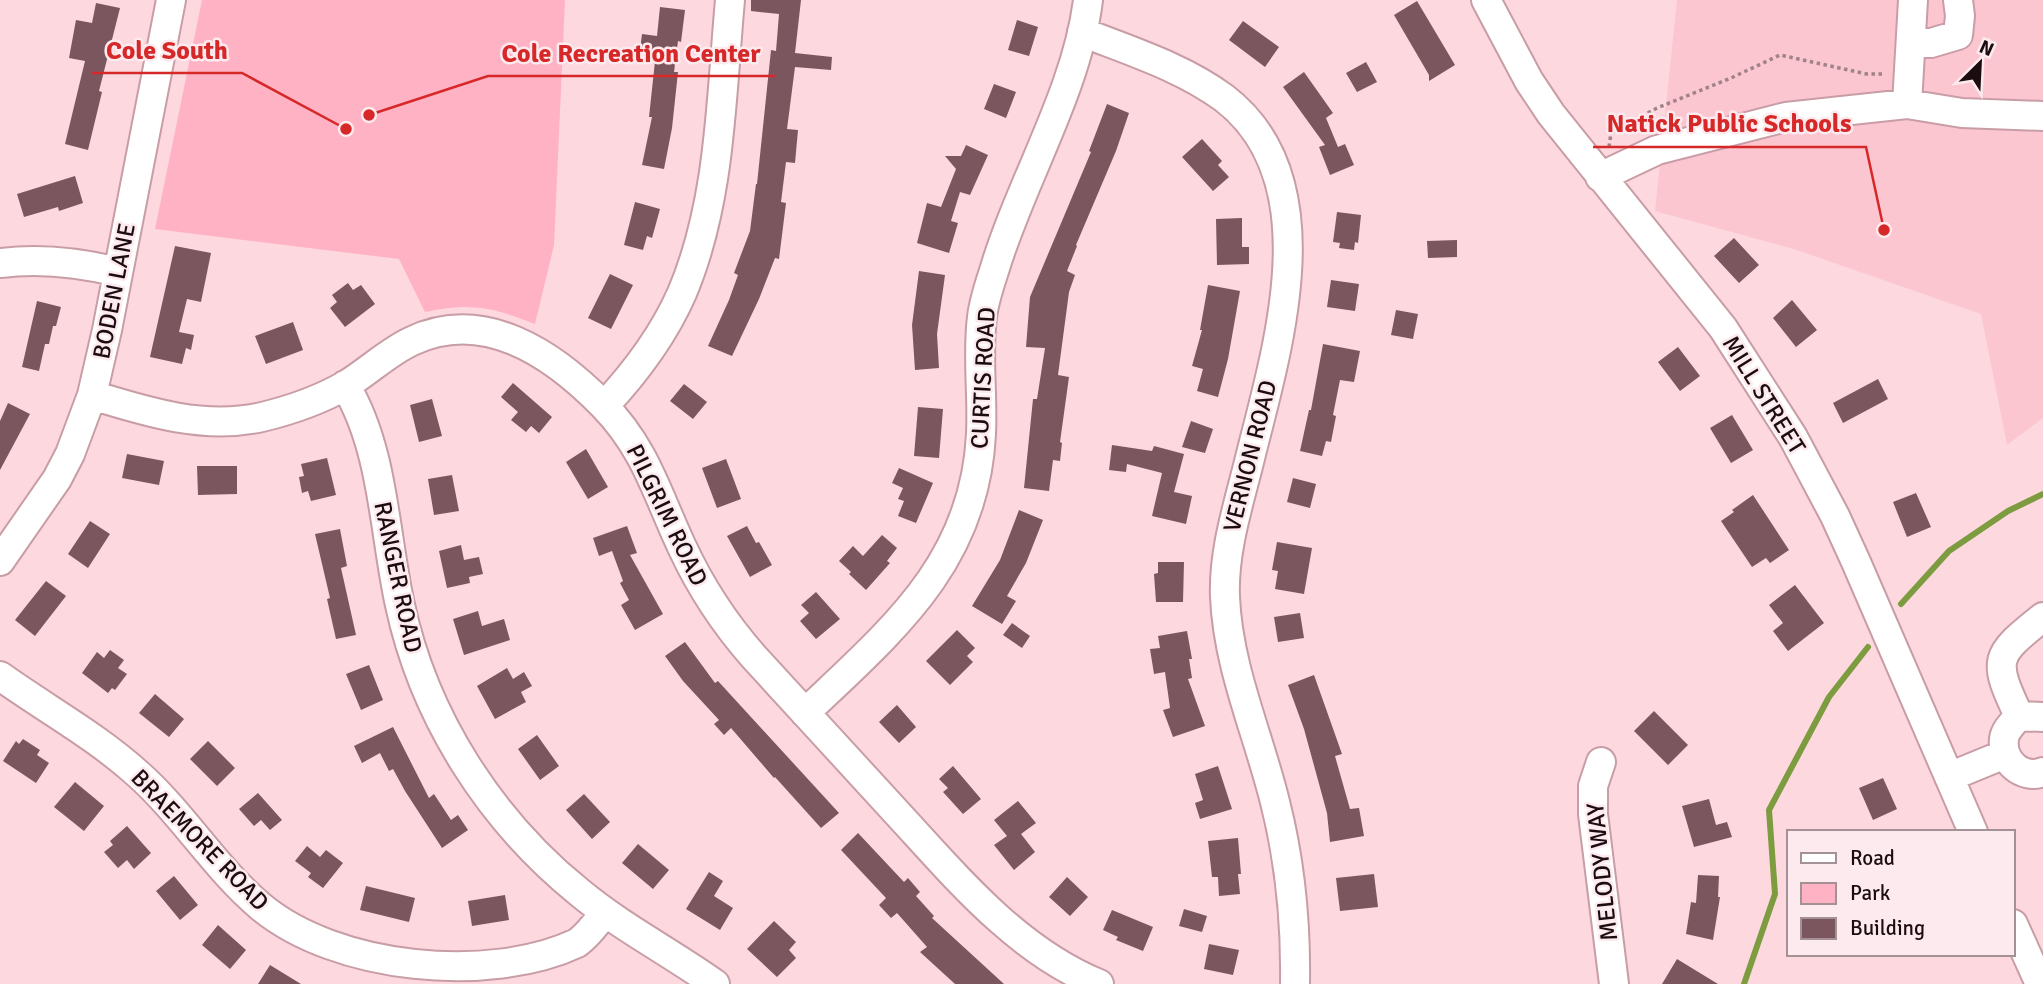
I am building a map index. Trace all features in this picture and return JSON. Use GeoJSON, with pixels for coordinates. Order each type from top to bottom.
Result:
{"type":"FeatureCollection","features":[{"type":"Feature","properties":{"kind":"street","name":"BODEN LANE"},"geometry":{"type":"LineString","coordinates":[[0,561],[57,479],[70,454],[92,395],[171,0]]}},
{"type":"Feature","properties":{"kind":"street"},"geometry":{"type":"LineString","coordinates":[[604,406],[638,369],[653,346],[681,294],[701,237],[713,175],[730,0]]}},
{"type":"Feature","properties":{"kind":"street","name":"CURTIS ROAD"},"geometry":{"type":"LineString","coordinates":[[805,713],[896,626],[914,605],[932,580],[959,531],[968,508],[980,455],[981,340],[987,295],[1003,244],[1066,84],[1082,32],[1088,0]]}},
{"type":"Feature","properties":{"kind":"street","name":"MILL STREET"},"geometry":{"type":"LineString","coordinates":[[1486,0],[1529,81],[1600,177],[1723,328],[1793,438],[1850,551],[1972,830]]}},
{"type":"Feature","properties":{"kind":"street"},"geometry":{"type":"LineString","coordinates":[[1908,104],[1913,0]]}},
{"type":"Feature","properties":{"kind":"street"},"geometry":{"type":"LineString","coordinates":[[1912,43],[1931,43],[1958,35],[1958,0]]}},
{"type":"Feature","properties":{"kind":"street","name":"VERNON ROAD"},"geometry":{"type":"LineString","coordinates":[[1082,32],[1185,74],[1227,100],[1245,117],[1259,136],[1280,179],[1288,228],[1285,287],[1267,391],[1229,545],[1225,595],[1230,647],[1275,802],[1287,857],[1294,924],[1295,984]]}},
{"type":"Feature","properties":{"kind":"street"},"geometry":{"type":"LineString","coordinates":[[1600,177],[1657,150],[1786,117],[1908,104],[1962,113],[2043,116]]}},
{"type":"Feature","properties":{"kind":"street"},"geometry":{"type":"LineString","coordinates":[[0,263],[50,260],[118,272]]}},
{"type":"Feature","properties":{"kind":"street","name":"PILGRIM ROAD"},"geometry":{"type":"LineString","coordinates":[[92,395],[176,418],[232,421],[285,411],[345,385],[411,341],[431,334],[474,329],[519,341],[540,353],[562,368],[604,406],[629,437],[650,471],[681,544],[719,614],[754,657],[984,906],[1035,948],[1099,984]]}},
{"type":"Feature","properties":{"kind":"street","name":"RANGER ROAD"},"geometry":{"type":"LineString","coordinates":[[345,385],[360,412],[371,443],[409,643],[440,721],[468,767],[519,835],[559,875],[605,912],[715,984]]}},
{"type":"Feature","properties":{"kind":"street"},"geometry":{"type":"LineString","coordinates":[[2043,617],[2013,641],[2006,649],[2001,664],[2002,681],[2031,717],[2007,732],[2004,740],[2005,754],[2012,765],[2023,772],[2043,772]]}},
{"type":"Feature","properties":{"kind":"street","name":"BRAEMORE ROAD"},"geometry":{"type":"LineString","coordinates":[[0,676],[92,737],[158,792],[259,905],[305,937],[355,959],[412,972],[439,975],[493,974],[542,961],[571,947],[592,929],[605,912]]}},
{"type":"Feature","properties":{"kind":"street"},"geometry":{"type":"LineString","coordinates":[[1949,777],[2005,754]]}},
{"type":"Feature","properties":{"kind":"street","name":"MELODY WAY"},"geometry":{"type":"LineString","coordinates":[[1601,762],[1593,786],[1592,800],[1614,984]]}},
{"type":"Feature","properties":{"kind":"street"},"geometry":{"type":"LineString","coordinates":[[2015,928],[2040,984]]}},
{"type":"Feature","properties":{"kind":"path"},"geometry":{"type":"LineString","coordinates":[[1609,147],[1611,133],[1657,108],[1780,55],[1867,74],[1882,74]]}},
{"type":"Feature","properties":{"kind":"shaded area"},"geometry":{"type":"Polygon","coordinates":[[[1677,0],[2043,0],[2043,418],[2007,445],[1981,314],[1794,249],[1655,211],[1677,0]]]}},
{"type":"Feature","properties":{"kind":"green space"},"geometry":{"type":"Polygon","coordinates":[[[202,0],[565,0],[554,245],[535,324],[481,308],[456,307],[425,312],[399,259],[155,229],[202,0]]]}},
{"type":"Feature","properties":{"kind":"building"},"geometry":{"type":"Polygon","coordinates":[[[751,0],[801,0],[795,53],[832,57],[831,70],[795,67],[787,129],[798,130],[795,163],[786,162],[781,202],[786,203],[779,259],[775,258],[732,356],[708,346],[729,300],[738,275],[734,273],[750,231],[771,50],[776,51],[779,14],[751,11],[751,0]]]}},
{"type":"Feature","properties":{"kind":"building"},"geometry":{"type":"Polygon","coordinates":[[[1417,1],[1455,65],[1429,81],[1429,75],[1394,15],[1417,1]]]}},
{"type":"Feature","properties":{"kind":"building"},"geometry":{"type":"Polygon","coordinates":[[[96,3],[120,8],[99,91],[102,92],[88,150],[65,144],[85,61],[69,58],[76,20],[92,23],[96,3]]]}},
{"type":"Feature","properties":{"kind":"building"},"geometry":{"type":"Polygon","coordinates":[[[660,7],[685,10],[681,42],[678,41],[674,72],[678,72],[672,128],[664,169],[642,165],[652,117],[649,117],[656,52],[640,50],[642,34],[657,36],[660,7]]]}},
{"type":"Feature","properties":{"kind":"building"},"geometry":{"type":"Polygon","coordinates":[[[1017,20],[1038,27],[1029,56],[1008,50],[1017,20]]]}},
{"type":"Feature","properties":{"kind":"building"},"geometry":{"type":"Polygon","coordinates":[[[1243,21],[1279,47],[1265,67],[1229,40],[1243,21]]]}},
{"type":"Feature","properties":{"kind":"building"},"geometry":{"type":"Polygon","coordinates":[[[1366,62],[1377,82],[1357,92],[1346,73],[1366,62]]]}},
{"type":"Feature","properties":{"kind":"building"},"geometry":{"type":"Polygon","coordinates":[[[1304,72],[1333,113],[1326,118],[1338,147],[1345,144],[1354,165],[1330,175],[1319,147],[1325,145],[1283,87],[1304,72]]]}},
{"type":"Feature","properties":{"kind":"building"},"geometry":{"type":"Polygon","coordinates":[[[994,84],[1016,92],[1006,118],[984,109],[994,84]]]}},
{"type":"Feature","properties":{"kind":"building"},"geometry":{"type":"Polygon","coordinates":[[[1107,104],[1129,113],[1067,271],[1075,275],[1069,292],[1058,375],[1069,377],[1060,461],[1053,460],[1049,491],[1024,488],[1033,399],[1037,399],[1045,348],[1026,347],[1030,297],[1091,152],[1089,151],[1107,104]]]}},
{"type":"Feature","properties":{"kind":"building"},"geometry":{"type":"Polygon","coordinates":[[[1202,139],[1222,161],[1218,165],[1229,177],[1213,191],[1182,157],[1202,139]]]}},
{"type":"Feature","properties":{"kind":"building"},"geometry":{"type":"Polygon","coordinates":[[[966,145],[988,155],[970,195],[960,192],[951,221],[958,223],[949,253],[917,243],[927,203],[941,207],[956,169],[945,156],[961,156],[966,145]]]}},
{"type":"Feature","properties":{"kind":"building"},"geometry":{"type":"Polygon","coordinates":[[[75,176],[83,203],[59,211],[58,207],[24,217],[17,194],[75,176]]]}},
{"type":"Feature","properties":{"kind":"building"},"geometry":{"type":"Polygon","coordinates":[[[635,202],[660,209],[652,238],[647,236],[643,250],[624,245],[635,202]]]}},
{"type":"Feature","properties":{"kind":"building"},"geometry":{"type":"Polygon","coordinates":[[[1337,212],[1361,215],[1358,243],[1355,242],[1354,250],[1339,248],[1340,243],[1333,242],[1337,212]]]}},
{"type":"Feature","properties":{"kind":"building"},"geometry":{"type":"Polygon","coordinates":[[[1242,218],[1242,247],[1249,247],[1249,264],[1217,265],[1216,219],[1242,218]]]}},
{"type":"Feature","properties":{"kind":"building"},"geometry":{"type":"Polygon","coordinates":[[[1734,238],[1759,265],[1739,283],[1714,256],[1734,238]]]}},
{"type":"Feature","properties":{"kind":"building"},"geometry":{"type":"Polygon","coordinates":[[[1457,240],[1457,257],[1428,258],[1427,241],[1457,240]]]}},
{"type":"Feature","properties":{"kind":"building"},"geometry":{"type":"Polygon","coordinates":[[[175,246],[211,253],[201,302],[187,299],[179,332],[194,335],[191,350],[186,348],[182,364],[150,357],[175,246]]]}},
{"type":"Feature","properties":{"kind":"building"},"geometry":{"type":"Polygon","coordinates":[[[919,271],[945,275],[937,334],[939,368],[915,370],[912,325],[919,271]]]}},
{"type":"Feature","properties":{"kind":"building"},"geometry":{"type":"Polygon","coordinates":[[[610,274],[633,285],[611,329],[588,318],[610,274]]]}},
{"type":"Feature","properties":{"kind":"building"},"geometry":{"type":"Polygon","coordinates":[[[1331,280],[1359,284],[1355,311],[1327,307],[1331,280]]]}},
{"type":"Feature","properties":{"kind":"building"},"geometry":{"type":"Polygon","coordinates":[[[348,283],[353,290],[361,285],[375,304],[345,327],[330,308],[337,302],[332,295],[348,283]]]}},
{"type":"Feature","properties":{"kind":"building"},"geometry":{"type":"Polygon","coordinates":[[[1208,285],[1240,291],[1218,397],[1197,391],[1203,369],[1192,366],[1202,330],[1208,285]]]}},
{"type":"Feature","properties":{"kind":"building"},"geometry":{"type":"Polygon","coordinates":[[[1792,300],[1817,330],[1796,347],[1773,318],[1792,300]]]}},
{"type":"Feature","properties":{"kind":"building"},"geometry":{"type":"Polygon","coordinates":[[[37,301],[61,307],[49,344],[45,344],[39,371],[22,367],[37,301]]]}},
{"type":"Feature","properties":{"kind":"building"},"geometry":{"type":"Polygon","coordinates":[[[1396,310],[1418,314],[1413,339],[1391,335],[1396,310]]]}},
{"type":"Feature","properties":{"kind":"building"},"geometry":{"type":"Polygon","coordinates":[[[293,322],[303,350],[266,364],[255,336],[293,322]]]}},
{"type":"Feature","properties":{"kind":"building"},"geometry":{"type":"Polygon","coordinates":[[[1323,344],[1360,351],[1354,382],[1340,380],[1331,442],[1326,441],[1322,456],[1300,451],[1311,410],[1323,344]]]}},
{"type":"Feature","properties":{"kind":"building"},"geometry":{"type":"Polygon","coordinates":[[[1678,347],[1700,376],[1680,391],[1658,362],[1678,347]]]}},
{"type":"Feature","properties":{"kind":"building"},"geometry":{"type":"Polygon","coordinates":[[[1878,379],[1888,399],[1843,423],[1833,403],[1878,379]]]}},
{"type":"Feature","properties":{"kind":"building"},"geometry":{"type":"Polygon","coordinates":[[[513,383],[552,417],[539,433],[531,426],[526,432],[511,420],[518,412],[501,397],[513,383]]]}},
{"type":"Feature","properties":{"kind":"building"},"geometry":{"type":"Polygon","coordinates":[[[684,384],[707,402],[693,419],[670,401],[684,384]]]}},
{"type":"Feature","properties":{"kind":"building"},"geometry":{"type":"Polygon","coordinates":[[[432,399],[442,436],[419,442],[410,405],[432,399]]]}},
{"type":"Feature","properties":{"kind":"building"},"geometry":{"type":"Polygon","coordinates":[[[8,403],[30,414],[0,470],[0,421],[8,403]]]}},
{"type":"Feature","properties":{"kind":"building"},"geometry":{"type":"Polygon","coordinates":[[[918,407],[943,409],[939,458],[914,456],[918,407]]]}},
{"type":"Feature","properties":{"kind":"building"},"geometry":{"type":"Polygon","coordinates":[[[1732,415],[1753,450],[1731,463],[1710,428],[1732,415]]]}},
{"type":"Feature","properties":{"kind":"building"},"geometry":{"type":"Polygon","coordinates":[[[1191,421],[1213,429],[1205,453],[1182,447],[1191,421]]]}},
{"type":"Feature","properties":{"kind":"building"},"geometry":{"type":"Polygon","coordinates":[[[1112,445],[1152,451],[1154,446],[1184,454],[1174,492],[1192,496],[1186,524],[1152,516],[1162,473],[1127,464],[1126,472],[1109,470],[1112,445]]]}},
{"type":"Feature","properties":{"kind":"building"},"geometry":{"type":"Polygon","coordinates":[[[586,449],[608,487],[588,499],[566,462],[586,449]]]}},
{"type":"Feature","properties":{"kind":"building"},"geometry":{"type":"Polygon","coordinates":[[[127,454],[164,461],[159,485],[122,478],[127,454]]]}},
{"type":"Feature","properties":{"kind":"building"},"geometry":{"type":"Polygon","coordinates":[[[327,458],[336,495],[311,501],[308,491],[302,493],[299,477],[304,476],[301,464],[327,458]]]}},
{"type":"Feature","properties":{"kind":"building"},"geometry":{"type":"Polygon","coordinates":[[[726,459],[741,499],[717,508],[702,468],[726,459]]]}},
{"type":"Feature","properties":{"kind":"building"},"geometry":{"type":"Polygon","coordinates":[[[197,466],[237,466],[237,494],[198,495],[197,466]]]}},
{"type":"Feature","properties":{"kind":"building"},"geometry":{"type":"Polygon","coordinates":[[[899,468],[933,483],[916,523],[898,516],[904,501],[898,499],[903,488],[892,483],[899,468]]]}},
{"type":"Feature","properties":{"kind":"building"},"geometry":{"type":"Polygon","coordinates":[[[452,475],[459,511],[434,515],[428,479],[452,475]]]}},
{"type":"Feature","properties":{"kind":"building"},"geometry":{"type":"Polygon","coordinates":[[[1293,478],[1316,484],[1310,508],[1287,502],[1293,478]]]}},
{"type":"Feature","properties":{"kind":"building"},"geometry":{"type":"Polygon","coordinates":[[[1916,493],[1931,527],[1907,537],[1893,502],[1916,493]]]}},
{"type":"Feature","properties":{"kind":"building"},"geometry":{"type":"Polygon","coordinates":[[[1753,495],[1789,550],[1770,563],[1766,558],[1752,567],[1721,521],[1753,495]]]}},
{"type":"Feature","properties":{"kind":"building"},"geometry":{"type":"Polygon","coordinates":[[[1019,510],[1043,520],[1026,563],[1007,596],[1016,601],[1002,624],[972,606],[1000,560],[1019,510]]]}},
{"type":"Feature","properties":{"kind":"building"},"geometry":{"type":"Polygon","coordinates":[[[90,521],[110,534],[88,568],[68,554],[90,521]]]}},
{"type":"Feature","properties":{"kind":"building"},"geometry":{"type":"Polygon","coordinates":[[[627,526],[637,553],[630,555],[663,614],[635,630],[621,605],[629,600],[620,583],[623,581],[612,551],[599,556],[593,538],[627,526]]]}},
{"type":"Feature","properties":{"kind":"building"},"geometry":{"type":"Polygon","coordinates":[[[747,526],[772,565],[750,577],[727,536],[747,526]]]}},
{"type":"Feature","properties":{"kind":"building"},"geometry":{"type":"Polygon","coordinates":[[[340,529],[347,566],[341,568],[356,635],[336,639],[327,599],[330,598],[315,534],[340,529]]]}},
{"type":"Feature","properties":{"kind":"building"},"geometry":{"type":"Polygon","coordinates":[[[882,535],[897,548],[887,561],[890,563],[866,590],[839,561],[853,546],[863,556],[882,535]]]}},
{"type":"Feature","properties":{"kind":"building"},"geometry":{"type":"Polygon","coordinates":[[[1277,542],[1312,548],[1304,594],[1275,589],[1278,571],[1272,570],[1277,542]]]}},
{"type":"Feature","properties":{"kind":"building"},"geometry":{"type":"Polygon","coordinates":[[[461,545],[464,560],[479,557],[483,574],[469,577],[470,583],[447,588],[439,551],[461,545]]]}},
{"type":"Feature","properties":{"kind":"building"},"geometry":{"type":"Polygon","coordinates":[[[1158,562],[1184,562],[1183,602],[1156,602],[1154,574],[1158,573],[1158,562]]]}},
{"type":"Feature","properties":{"kind":"building"},"geometry":{"type":"Polygon","coordinates":[[[46,581],[66,596],[35,636],[15,620],[46,581]]]}},
{"type":"Feature","properties":{"kind":"building"},"geometry":{"type":"Polygon","coordinates":[[[1795,585],[1824,623],[1788,651],[1773,631],[1783,623],[1769,605],[1795,585]]]}},
{"type":"Feature","properties":{"kind":"building"},"geometry":{"type":"Polygon","coordinates":[[[816,592],[840,619],[816,639],[800,621],[809,613],[801,605],[816,592]]]}},
{"type":"Feature","properties":{"kind":"building"},"geometry":{"type":"Polygon","coordinates":[[[478,611],[482,626],[504,619],[510,640],[464,655],[453,619],[478,611]]]}},
{"type":"Feature","properties":{"kind":"building"},"geometry":{"type":"Polygon","coordinates":[[[1300,613],[1304,638],[1278,642],[1274,617],[1300,613]]]}},
{"type":"Feature","properties":{"kind":"building"},"geometry":{"type":"Polygon","coordinates":[[[1012,623],[1030,636],[1022,648],[1003,635],[1012,623]]]}},
{"type":"Feature","properties":{"kind":"building"},"geometry":{"type":"Polygon","coordinates":[[[957,630],[975,648],[967,656],[973,662],[950,685],[926,661],[957,630]]]}},
{"type":"Feature","properties":{"kind":"building"},"geometry":{"type":"Polygon","coordinates":[[[1187,631],[1192,659],[1189,659],[1192,678],[1188,679],[1205,726],[1173,737],[1163,710],[1170,708],[1165,672],[1154,674],[1150,649],[1160,648],[1158,636],[1187,631]]]}},
{"type":"Feature","properties":{"kind":"building"},"geometry":{"type":"Polygon","coordinates":[[[685,642],[715,683],[718,681],[839,813],[821,828],[731,728],[724,735],[714,724],[719,720],[683,681],[665,656],[685,642]]]}},
{"type":"Feature","properties":{"kind":"building"},"geometry":{"type":"Polygon","coordinates":[[[110,650],[124,660],[118,668],[127,674],[115,690],[112,688],[108,693],[82,673],[97,652],[104,658],[110,650]]]}},
{"type":"Feature","properties":{"kind":"building"},"geometry":{"type":"Polygon","coordinates":[[[369,665],[383,700],[361,710],[346,674],[369,665]]]}},
{"type":"Feature","properties":{"kind":"building"},"geometry":{"type":"Polygon","coordinates":[[[507,668],[513,679],[524,672],[532,686],[521,692],[526,702],[495,719],[477,686],[507,668]]]}},
{"type":"Feature","properties":{"kind":"building"},"geometry":{"type":"Polygon","coordinates":[[[1314,675],[1342,754],[1335,756],[1350,809],[1359,808],[1364,836],[1330,842],[1327,813],[1304,729],[1288,685],[1314,675]]]}},
{"type":"Feature","properties":{"kind":"building"},"geometry":{"type":"Polygon","coordinates":[[[155,694],[184,719],[169,737],[139,713],[155,694]]]}},
{"type":"Feature","properties":{"kind":"building"},"geometry":{"type":"Polygon","coordinates":[[[897,705],[916,727],[899,743],[879,722],[897,705]]]}},
{"type":"Feature","properties":{"kind":"building"},"geometry":{"type":"Polygon","coordinates":[[[1654,711],[1688,745],[1668,765],[1634,731],[1654,711]]]}},
{"type":"Feature","properties":{"kind":"building"},"geometry":{"type":"Polygon","coordinates":[[[393,727],[429,798],[434,794],[451,820],[458,815],[468,830],[442,848],[393,769],[389,771],[380,753],[362,763],[354,746],[393,727]]]}},
{"type":"Feature","properties":{"kind":"building"},"geometry":{"type":"Polygon","coordinates":[[[537,735],[559,766],[540,780],[518,749],[537,735]]]}},
{"type":"Feature","properties":{"kind":"building"},"geometry":{"type":"Polygon","coordinates":[[[23,739],[40,750],[37,755],[49,763],[36,783],[3,761],[16,741],[19,744],[23,739]]]}},
{"type":"Feature","properties":{"kind":"building"},"geometry":{"type":"Polygon","coordinates":[[[208,741],[235,768],[217,786],[190,759],[208,741]]]}},
{"type":"Feature","properties":{"kind":"building"},"geometry":{"type":"Polygon","coordinates":[[[953,766],[981,799],[963,814],[943,792],[948,788],[939,779],[953,766]]]}},
{"type":"Feature","properties":{"kind":"building"},"geometry":{"type":"Polygon","coordinates":[[[1218,766],[1232,809],[1200,819],[1195,803],[1203,800],[1195,774],[1218,766]]]}},
{"type":"Feature","properties":{"kind":"building"},"geometry":{"type":"Polygon","coordinates":[[[1883,778],[1897,809],[1873,820],[1859,788],[1883,778]]]}},
{"type":"Feature","properties":{"kind":"building"},"geometry":{"type":"Polygon","coordinates":[[[75,782],[104,806],[84,831],[54,807],[75,782]]]}},
{"type":"Feature","properties":{"kind":"building"},"geometry":{"type":"Polygon","coordinates":[[[258,793],[282,820],[270,830],[261,820],[254,826],[239,809],[258,793]]]}},
{"type":"Feature","properties":{"kind":"building"},"geometry":{"type":"Polygon","coordinates":[[[584,794],[610,822],[592,839],[566,810],[584,794]]]}},
{"type":"Feature","properties":{"kind":"building"},"geometry":{"type":"Polygon","coordinates":[[[1709,799],[1716,825],[1727,822],[1732,837],[1694,847],[1682,806],[1709,799]]]}},
{"type":"Feature","properties":{"kind":"building"},"geometry":{"type":"Polygon","coordinates":[[[1018,801],[1036,823],[1021,834],[1035,852],[1014,870],[994,845],[1007,836],[994,820],[1018,801]]]}},
{"type":"Feature","properties":{"kind":"building"},"geometry":{"type":"Polygon","coordinates":[[[127,826],[151,853],[134,869],[127,860],[118,868],[104,852],[113,845],[110,841],[127,826]]]}},
{"type":"Feature","properties":{"kind":"building"},"geometry":{"type":"Polygon","coordinates":[[[858,833],[904,882],[908,878],[920,892],[916,896],[934,916],[932,918],[1004,984],[955,984],[920,952],[927,947],[897,913],[891,918],[879,905],[886,898],[841,850],[858,833]]]}},
{"type":"Feature","properties":{"kind":"building"},"geometry":{"type":"Polygon","coordinates":[[[1238,838],[1240,894],[1219,896],[1218,877],[1212,877],[1208,841],[1238,838]]]}},
{"type":"Feature","properties":{"kind":"building"},"geometry":{"type":"Polygon","coordinates":[[[638,844],[669,870],[653,889],[622,863],[638,844]]]}},
{"type":"Feature","properties":{"kind":"building"},"geometry":{"type":"Polygon","coordinates":[[[307,846],[320,857],[326,850],[343,863],[323,888],[308,877],[311,873],[295,861],[307,846]]]}},
{"type":"Feature","properties":{"kind":"building"},"geometry":{"type":"Polygon","coordinates":[[[709,872],[723,881],[714,896],[733,908],[720,930],[686,909],[709,872]]]}},
{"type":"Feature","properties":{"kind":"building"},"geometry":{"type":"Polygon","coordinates":[[[1374,874],[1378,907],[1340,911],[1336,878],[1374,874]]]}},
{"type":"Feature","properties":{"kind":"building"},"geometry":{"type":"Polygon","coordinates":[[[1698,875],[1719,876],[1720,897],[1713,940],[1686,934],[1691,902],[1696,903],[1698,875]]]}},
{"type":"Feature","properties":{"kind":"building"},"geometry":{"type":"Polygon","coordinates":[[[174,876],[198,905],[180,920],[156,891],[174,876]]]}},
{"type":"Feature","properties":{"kind":"building"},"geometry":{"type":"Polygon","coordinates":[[[1067,877],[1088,897],[1070,916],[1049,897],[1067,877]]]}},
{"type":"Feature","properties":{"kind":"building"},"geometry":{"type":"Polygon","coordinates":[[[366,886],[415,898],[409,922],[360,910],[366,886]]]}},
{"type":"Feature","properties":{"kind":"building"},"geometry":{"type":"Polygon","coordinates":[[[505,895],[509,920],[472,926],[468,901],[505,895]]]}},
{"type":"Feature","properties":{"kind":"building"},"geometry":{"type":"Polygon","coordinates":[[[1184,909],[1207,916],[1202,932],[1179,926],[1184,909]]]}},
{"type":"Feature","properties":{"kind":"building"},"geometry":{"type":"Polygon","coordinates":[[[1112,910],[1153,927],[1143,951],[1116,940],[1118,937],[1103,930],[1112,910]]]}},
{"type":"Feature","properties":{"kind":"building"},"geometry":{"type":"Polygon","coordinates":[[[774,921],[796,942],[789,950],[796,958],[777,977],[747,949],[774,921]]]}},
{"type":"Feature","properties":{"kind":"building"},"geometry":{"type":"Polygon","coordinates":[[[218,925],[246,950],[230,969],[202,945],[218,925]]]}},
{"type":"Feature","properties":{"kind":"building"},"geometry":{"type":"Polygon","coordinates":[[[1209,944],[1239,950],[1233,975],[1204,969],[1209,944]]]}},
{"type":"Feature","properties":{"kind":"building"},"geometry":{"type":"Polygon","coordinates":[[[1677,959],[1718,984],[1662,984],[1677,959]]]}},
{"type":"Feature","properties":{"kind":"building"},"geometry":{"type":"Polygon","coordinates":[[[270,965],[301,984],[258,984],[270,965]]]}},
{"type":"Feature","properties":{"kind":"waterway"},"geometry":{"type":"LineString","coordinates":[[1901,604],[1949,551],[2008,511],[2043,494]]}},
{"type":"Feature","properties":{"kind":"waterway"},"geometry":{"type":"LineString","coordinates":[[1744,984],[1775,894],[1769,810],[1829,697],[1868,647]]}},
{"type":"Feature","properties":{"kind":"place","name":"Cole Recreation Center"},"geometry":{"type":"Point","coordinates":[369,115]}},
{"type":"Feature","properties":{"kind":"place","name":"Cole South"},"geometry":{"type":"Point","coordinates":[346,129]}},
{"type":"Feature","properties":{"kind":"place","name":"Natick Public Schools"},"geometry":{"type":"Point","coordinates":[1884,230]}}]}
